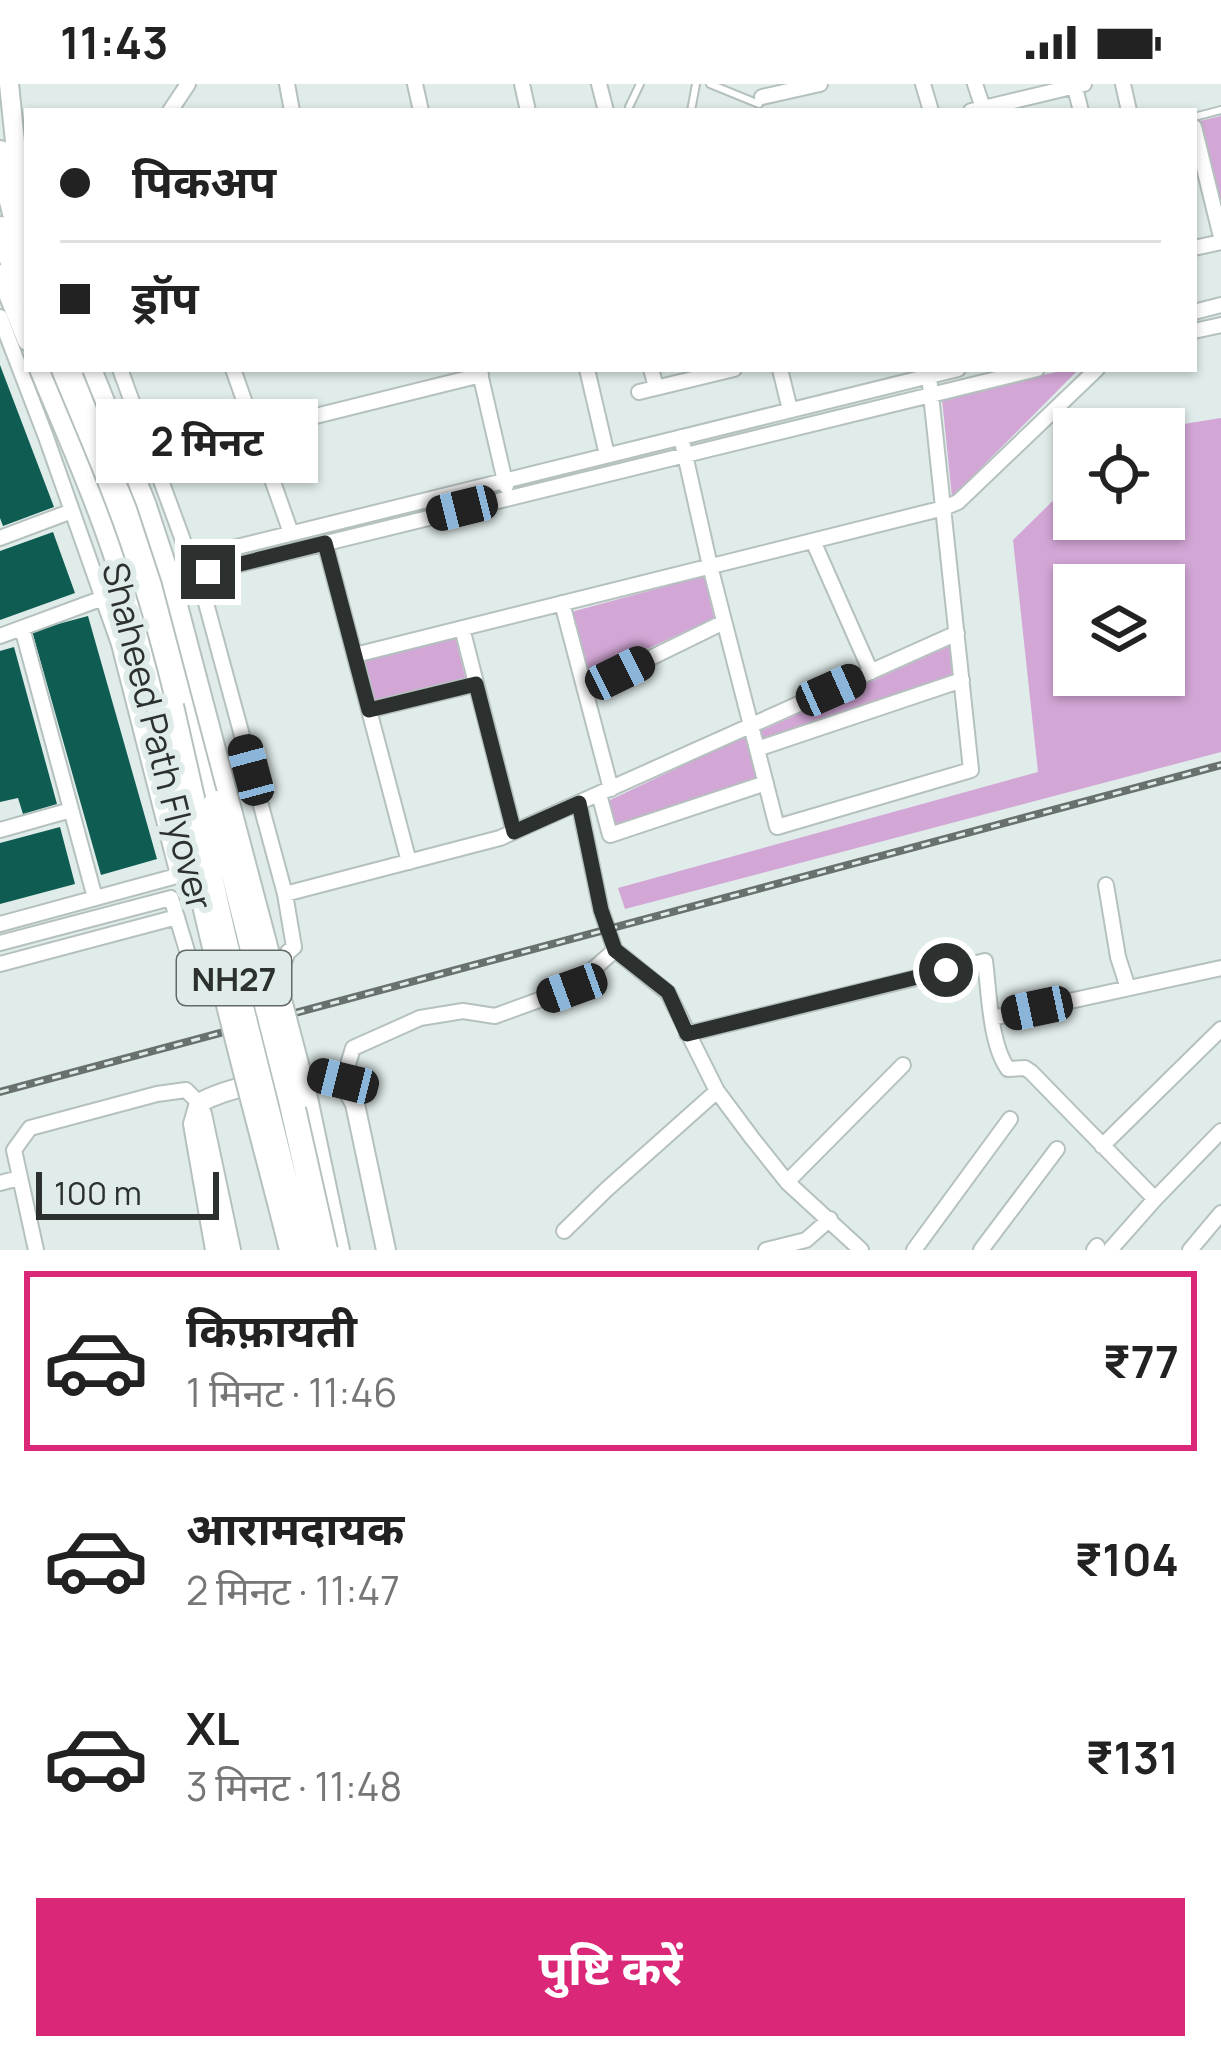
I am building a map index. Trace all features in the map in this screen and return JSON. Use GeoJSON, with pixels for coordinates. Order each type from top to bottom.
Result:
{"type":"FeatureCollection","features":[{"type":"Feature","properties":{"kind":"highway"},"geometry":{"type":"LineString","coordinates":[[0,153],[24,236]]}},
{"type":"Feature","properties":{"kind":"highway"},"geometry":{"type":"LineString","coordinates":[[0,229],[15,311]]}},
{"type":"Feature","properties":{"kind":"highway","name":"Shaheed Path Flyover"},"geometry":{"type":"LineString","coordinates":[[57,372],[132,574],[302,1250]]}},
{"type":"Feature","properties":{"kind":"highway","name":"Shaheed Path Flyover"},"geometry":{"type":"LineString","coordinates":[[76,372],[141,542],[185,678],[325,1250]]}},
{"type":"Feature","properties":{"kind":"highway"},"geometry":{"type":"LineString","coordinates":[[216,747],[216,803]]}},
{"type":"Feature","properties":{"kind":"street"},"geometry":{"type":"LineString","coordinates":[[9,84],[24,195]]}},
{"type":"Feature","properties":{"kind":"street"},"geometry":{"type":"LineString","coordinates":[[761,99],[820,84]]}},
{"type":"Feature","properties":{"kind":"street"},"geometry":{"type":"LineString","coordinates":[[985,108],[1077,85]]}},
{"type":"Feature","properties":{"kind":"street"},"geometry":{"type":"LineString","coordinates":[[12,107],[24,121]]}},
{"type":"Feature","properties":{"kind":"street"},"geometry":{"type":"LineString","coordinates":[[1197,139],[1221,239]]}},
{"type":"Feature","properties":{"kind":"street"},"geometry":{"type":"LineString","coordinates":[[0,274],[24,343]]}},
{"type":"Feature","properties":{"kind":"street"},"geometry":{"type":"LineString","coordinates":[[0,924],[173,877],[177,871],[119,644],[72,511],[32,372]]}},
{"type":"Feature","properties":{"kind":"street","name":"Shaheed Path Flyover"},"geometry":{"type":"LineString","coordinates":[[40,372],[86,483],[162,699],[210,940],[290,1250]]}},
{"type":"Feature","properties":{"kind":"street","name":"Shaheed Path Flyover"},"geometry":{"type":"LineString","coordinates":[[93,372],[171,579],[308,1098],[340,1250]]}},
{"type":"Feature","properties":{"kind":"street"},"geometry":{"type":"LineString","coordinates":[[0,943],[171,898],[191,964],[203,976],[284,962],[294,944],[285,894],[206,603],[121,372]]}},
{"type":"Feature","properties":{"kind":"street"},"geometry":{"type":"LineString","coordinates":[[233,372],[291,533]]}},
{"type":"Feature","properties":{"kind":"street"},"geometry":{"type":"LineString","coordinates":[[254,431],[480,372],[508,497]]}},
{"type":"Feature","properties":{"kind":"street"},"geometry":{"type":"LineString","coordinates":[[588,372],[607,455]]}},
{"type":"Feature","properties":{"kind":"street"},"geometry":{"type":"LineString","coordinates":[[652,372],[656,387]]}},
{"type":"Feature","properties":{"kind":"street"},"geometry":{"type":"LineString","coordinates":[[639,392],[721,372]]}},
{"type":"Feature","properties":{"kind":"street"},"geometry":{"type":"LineString","coordinates":[[781,372],[790,410]]}},
{"type":"Feature","properties":{"kind":"street"},"geometry":{"type":"LineString","coordinates":[[193,567],[204,555],[946,372]]}},
{"type":"Feature","properties":{"kind":"street"},"geometry":{"type":"LineString","coordinates":[[193,567],[208,572],[1024,372]]}},
{"type":"Feature","properties":{"kind":"street"},"geometry":{"type":"LineString","coordinates":[[355,655],[944,508],[958,502],[1093,372]]}},
{"type":"Feature","properties":{"kind":"street"},"geometry":{"type":"LineString","coordinates":[[681,436],[777,827],[971,770],[929,376]]}},
{"type":"Feature","properties":{"kind":"street"},"geometry":{"type":"LineString","coordinates":[[0,538],[72,511]]}},
{"type":"Feature","properties":{"kind":"street"},"geometry":{"type":"LineString","coordinates":[[812,541],[871,672]]}},
{"type":"Feature","properties":{"kind":"street"},"geometry":{"type":"LineString","coordinates":[[325,543],[409,862]]}},
{"type":"Feature","properties":{"kind":"street"},"geometry":{"type":"LineString","coordinates":[[0,636],[103,598]]}},
{"type":"Feature","properties":{"kind":"street"},"geometry":{"type":"LineString","coordinates":[[562,603],[585,690],[610,835],[766,783]]}},
{"type":"Feature","properties":{"kind":"street"},"geometry":{"type":"LineString","coordinates":[[585,690],[724,622]]}},
{"type":"Feature","properties":{"kind":"street"},"geometry":{"type":"LineString","coordinates":[[22,628],[95,898]]}},
{"type":"Feature","properties":{"kind":"street"},"geometry":{"type":"LineString","coordinates":[[462,628],[514,832]]}},
{"type":"Feature","properties":{"kind":"street"},"geometry":{"type":"LineString","coordinates":[[285,894],[500,838],[957,633]]}},
{"type":"Feature","properties":{"kind":"street"},"geometry":{"type":"LineString","coordinates":[[757,748],[962,680]]}},
{"type":"Feature","properties":{"kind":"street"},"geometry":{"type":"LineString","coordinates":[[369,710],[476,684]]}},
{"type":"Feature","properties":{"kind":"street"},"geometry":{"type":"LineString","coordinates":[[579,803],[601,910],[615,950],[668,992],[717,1091],[787,1182],[861,1250]]}},
{"type":"Feature","properties":{"kind":"street"},"geometry":{"type":"LineString","coordinates":[[0,830],[71,810]]}},
{"type":"Feature","properties":{"kind":"street"},"geometry":{"type":"LineString","coordinates":[[1106,885],[1128,988]]}},
{"type":"Feature","properties":{"kind":"street"},"geometry":{"type":"LineString","coordinates":[[0,964],[177,917]]}},
{"type":"Feature","properties":{"kind":"street"},"geometry":{"type":"LineString","coordinates":[[386,1250],[355,1104],[343,1081],[353,1048],[420,1018],[463,1011],[495,1016],[572,988],[615,950]]}},
{"type":"Feature","properties":{"kind":"street"},"geometry":{"type":"LineString","coordinates":[[687,1034],[985,961],[1002,1062],[1008,1069],[1031,1072],[1155,1199]]}},
{"type":"Feature","properties":{"kind":"street"},"geometry":{"type":"LineString","coordinates":[[992,1018],[1221,968]]}},
{"type":"Feature","properties":{"kind":"street"},"geometry":{"type":"LineString","coordinates":[[1102,1146],[1219,1033]]}},
{"type":"Feature","properties":{"kind":"street"},"geometry":{"type":"LineString","coordinates":[[787,1182],[903,1064]]}},
{"type":"Feature","properties":{"kind":"street"},"geometry":{"type":"LineString","coordinates":[[215,1250],[193,1124],[199,1103],[220,1092],[319,1075],[343,1081]]}},
{"type":"Feature","properties":{"kind":"street"},"geometry":{"type":"LineString","coordinates":[[36,1250],[14,1150],[30,1128],[186,1090],[199,1103],[231,1250]]}},
{"type":"Feature","properties":{"kind":"street"},"geometry":{"type":"LineString","coordinates":[[564,1232],[717,1091]]}},
{"type":"Feature","properties":{"kind":"street"},"geometry":{"type":"LineString","coordinates":[[914,1250],[1010,1119]]}},
{"type":"Feature","properties":{"kind":"street"},"geometry":{"type":"LineString","coordinates":[[1100,1249],[1221,1132]]}},
{"type":"Feature","properties":{"kind":"street"},"geometry":{"type":"LineString","coordinates":[[981,1250],[1057,1149]]}},
{"type":"Feature","properties":{"kind":"street"},"geometry":{"type":"LineString","coordinates":[[0,1183],[19,1178]]}},
{"type":"Feature","properties":{"kind":"street"},"geometry":{"type":"LineString","coordinates":[[1190,1250],[1221,1212]]}},
{"type":"Feature","properties":{"kind":"street"},"geometry":{"type":"LineString","coordinates":[[766,1250],[806,1240],[830,1219]]}},
{"type":"Feature","properties":{"kind":"lane"},"geometry":{"type":"LineString","coordinates":[[629,107],[640,84]]}},
{"type":"Feature","properties":{"kind":"lane"},"geometry":{"type":"LineString","coordinates":[[710,84],[761,99]]}},
{"type":"Feature","properties":{"kind":"shaded area"},"geometry":{"type":"Polygon","coordinates":[[[1221,116],[1221,219],[1197,126],[1197,122],[1221,116]]]}},
{"type":"Feature","properties":{"kind":"shaded area"},"geometry":{"type":"Polygon","coordinates":[[[1056,372],[1076,372],[952,497],[942,399],[1056,372]]]}},
{"type":"Feature","properties":{"kind":"shaded area"},"geometry":{"type":"Polygon","coordinates":[[[1221,418],[1221,752],[625,909],[618,888],[1038,772],[1013,540],[1053,501],[1053,540],[1185,540],[1185,424],[1221,418]]]}},
{"type":"Feature","properties":{"kind":"shaded area"},"geometry":{"type":"Polygon","coordinates":[[[704,576],[714,618],[587,677],[571,612],[704,576]]]}},
{"type":"Feature","properties":{"kind":"shaded area"},"geometry":{"type":"Polygon","coordinates":[[[455,636],[466,680],[374,703],[363,659],[455,636]]]}},
{"type":"Feature","properties":{"kind":"shaded area"},"geometry":{"type":"Polygon","coordinates":[[[952,645],[956,674],[761,741],[758,732],[952,645]]]}},
{"type":"Feature","properties":{"kind":"shaded area"},"geometry":{"type":"Polygon","coordinates":[[[745,736],[756,778],[614,827],[608,801],[745,736]]]}},
{"type":"Feature","properties":{"kind":"building"},"geometry":{"type":"Polygon","coordinates":[[[0,365],[54,507],[3,526],[0,518],[0,365]]]}},
{"type":"Feature","properties":{"kind":"building"},"geometry":{"type":"Polygon","coordinates":[[[53,532],[75,593],[0,620],[0,551],[53,532]]]}},
{"type":"Feature","properties":{"kind":"building"},"geometry":{"type":"Polygon","coordinates":[[[88,616],[157,859],[101,875],[32,631],[88,616]]]}},
{"type":"Feature","properties":{"kind":"building"},"geometry":{"type":"Polygon","coordinates":[[[14,647],[57,804],[23,814],[18,798],[0,802],[0,651],[14,647]]]}},
{"type":"Feature","properties":{"kind":"building"},"geometry":{"type":"Polygon","coordinates":[[[60,827],[75,884],[0,904],[0,843],[60,827]]]}},
{"type":"Feature","properties":{"kind":"railway"},"geometry":{"type":"LineString","coordinates":[[0,1092],[1221,765]]}},
{"type":"Feature","properties":{"kind":"route"},"geometry":{"type":"LineString","coordinates":[[208,572],[325,543],[369,710],[476,684],[514,832],[579,803],[601,910],[615,950],[668,992],[687,1034],[946,970]]}}]}
